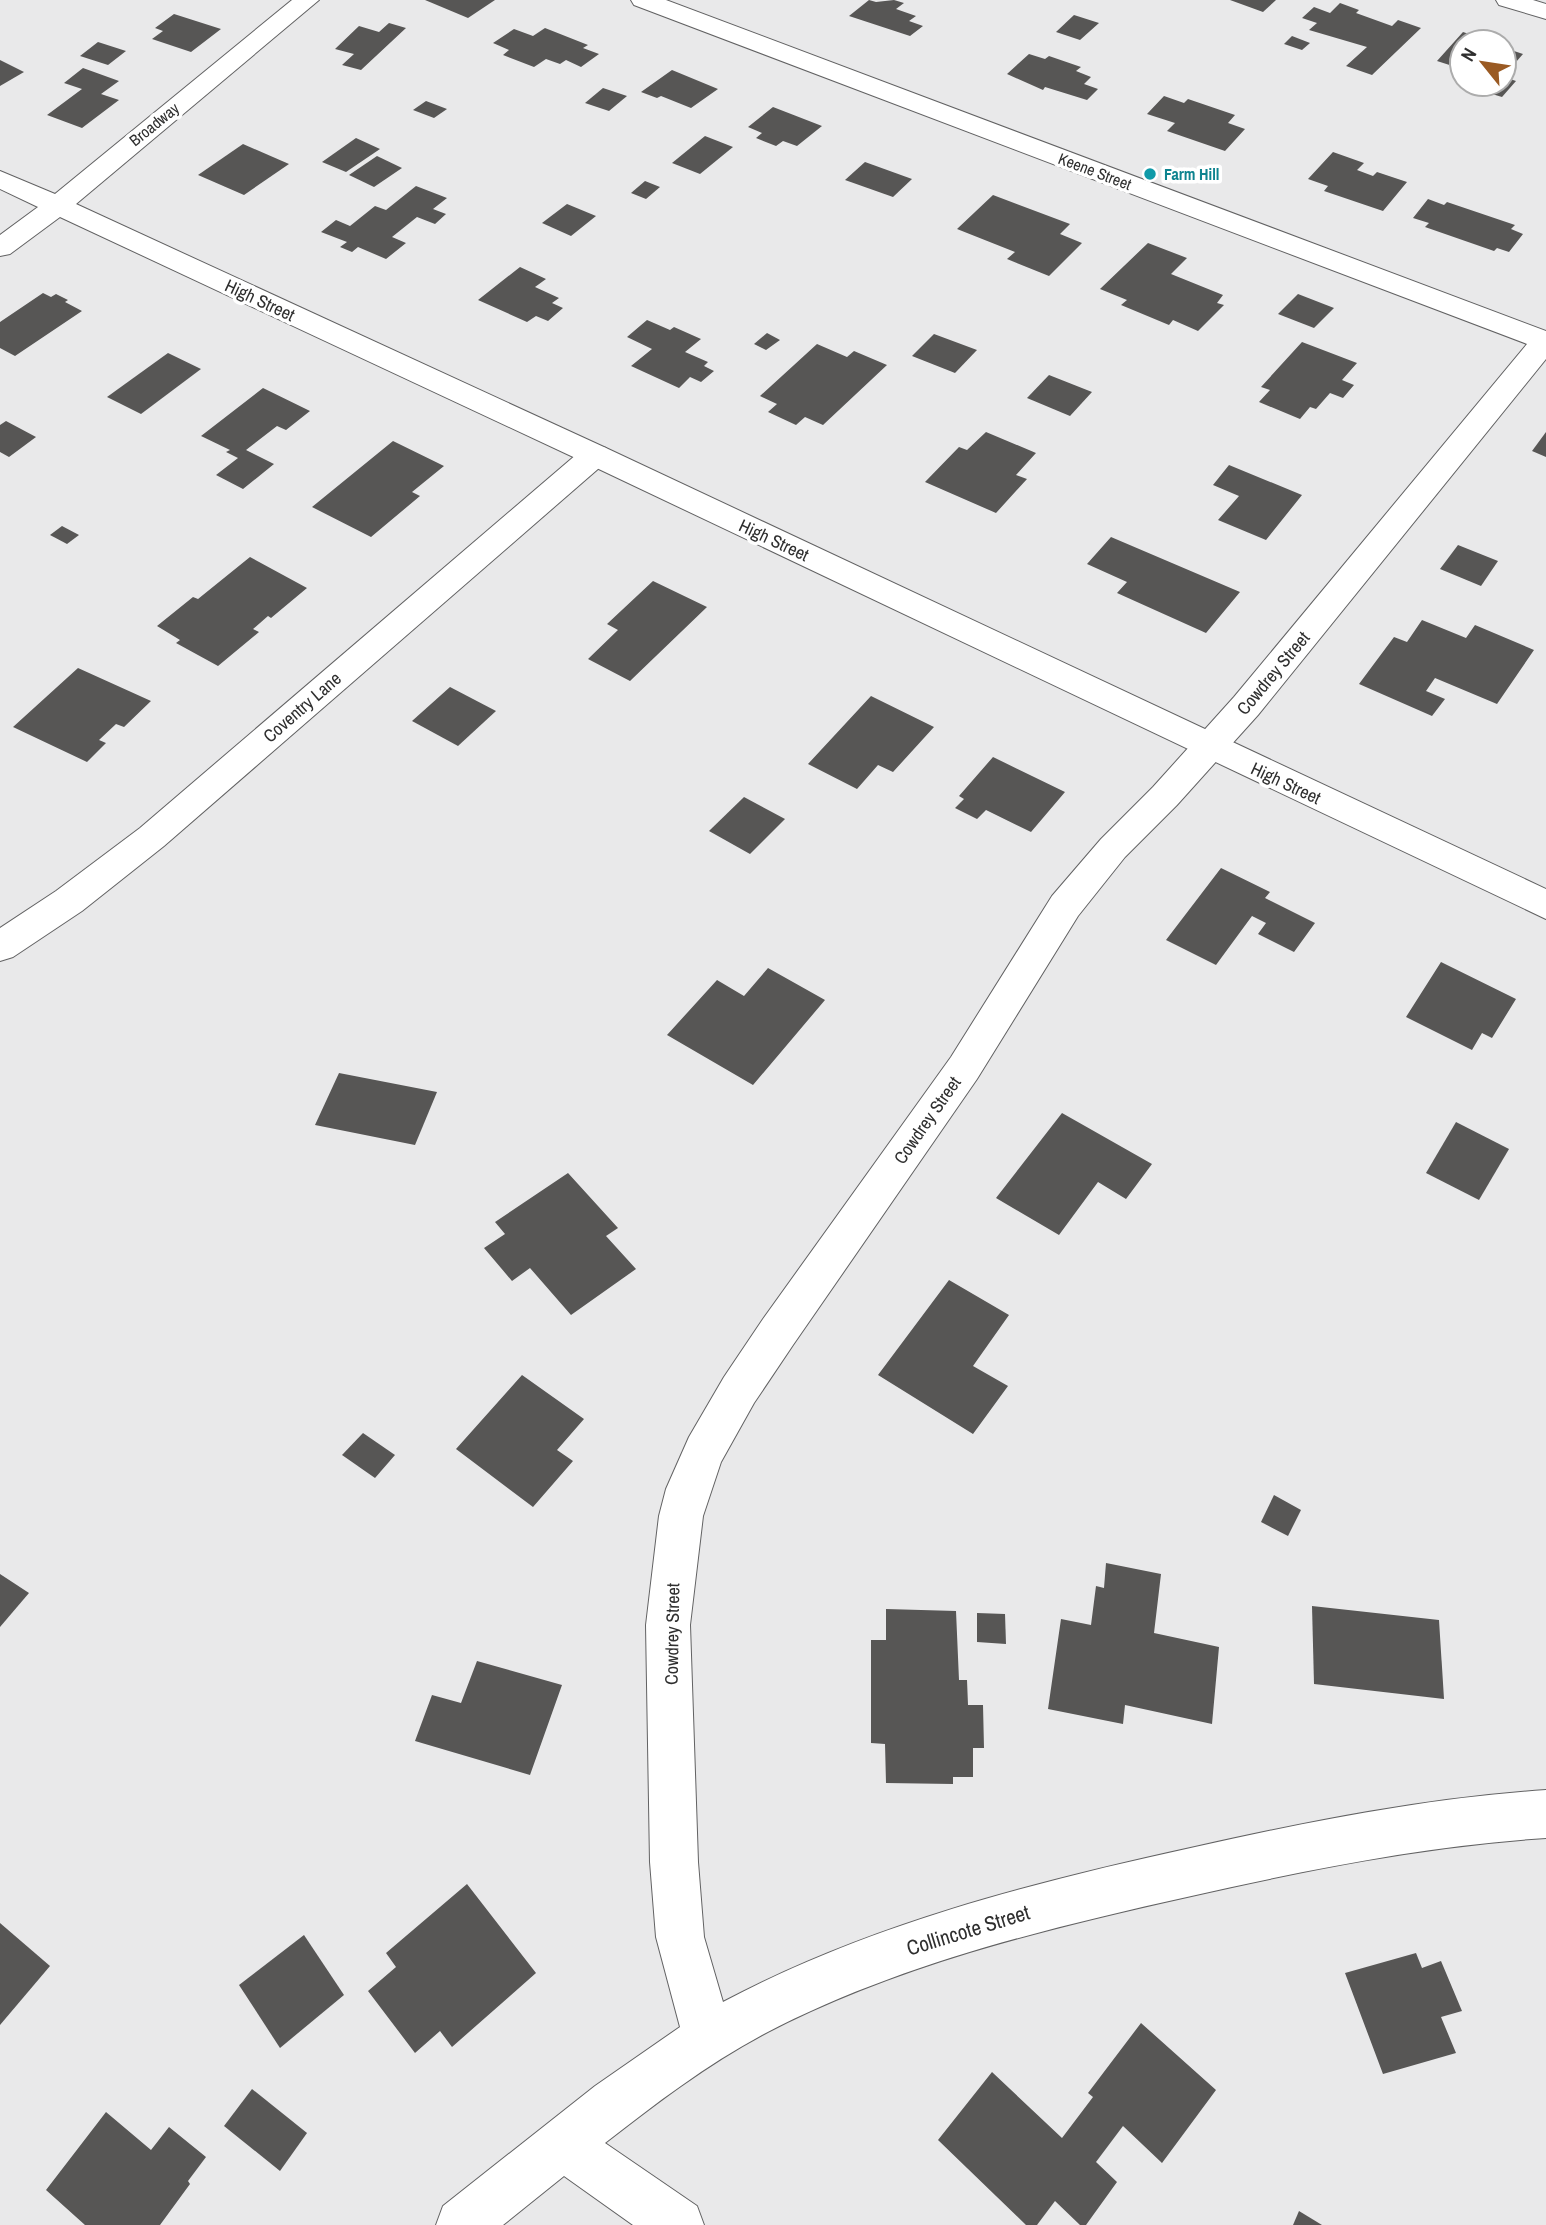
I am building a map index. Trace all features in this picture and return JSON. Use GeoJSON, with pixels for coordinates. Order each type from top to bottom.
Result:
{"type":"FeatureCollection","features":[{"type":"Feature","properties":{"kind":"street","name":"Broadway"},"geometry":{"type":"LineString","coordinates":[[0,248],[57,206],[307,0]]}},
{"type":"Feature","properties":{"kind":"street","name":"Keene Street"},"geometry":{"type":"LineString","coordinates":[[643,0],[1546,341]]}},
{"type":"Feature","properties":{"kind":"street"},"geometry":{"type":"LineString","coordinates":[[1508,0],[1546,12]]}},
{"type":"Feature","properties":{"kind":"street","name":"High Street"},"geometry":{"type":"LineString","coordinates":[[0,179],[595,455],[1546,905]]}},
{"type":"Feature","properties":{"kind":"street","name":"Cowdrey Street"},"geometry":{"type":"LineString","coordinates":[[708,2038],[680,1937],[674,1862],[668,1625],[676,1540],[684,1502],[695,1472],[739,1390],[964,1068],[1065,906],[1113,848],[1246,706],[1546,341]]}},
{"type":"Feature","properties":{"kind":"street","name":"Coventry Lane"},"geometry":{"type":"LineString","coordinates":[[0,947],[69,901],[152,837],[595,455]]}},
{"type":"Feature","properties":{"kind":"street","name":"Collincote Street"},"geometry":{"type":"LineString","coordinates":[[462,2225],[563,2144],[708,2038],[813,1985],[887,1956],[985,1923],[1075,1898],[1275,1854],[1437,1823],[1546,1814]]}},
{"type":"Feature","properties":{"kind":"street"},"geometry":{"type":"LineString","coordinates":[[563,2144],[678,2225]]}},
{"type":"Feature","properties":{"kind":"building"},"geometry":{"type":"Polygon","coordinates":[[[425,0],[495,0],[468,18],[425,0]]]}},
{"type":"Feature","properties":{"kind":"building"},"geometry":{"type":"Polygon","coordinates":[[[869,0],[894,0],[904,3],[896,9],[916,16],[909,21],[923,26],[910,36],[849,16],[869,0]]]}},
{"type":"Feature","properties":{"kind":"building"},"geometry":{"type":"Polygon","coordinates":[[[1230,0],[1276,0],[1263,12],[1230,0]]]}},
{"type":"Feature","properties":{"kind":"building"},"geometry":{"type":"Polygon","coordinates":[[[1340,3],[1359,10],[1356,13],[1392,26],[1398,20],[1421,28],[1372,75],[1346,66],[1367,47],[1309,30],[1317,23],[1302,18],[1314,7],[1330,13],[1340,3]]]}},
{"type":"Feature","properties":{"kind":"building"},"geometry":{"type":"Polygon","coordinates":[[[174,14],[221,29],[191,52],[152,39],[163,31],[155,28],[174,14]]]}},
{"type":"Feature","properties":{"kind":"building"},"geometry":{"type":"Polygon","coordinates":[[[1074,15],[1099,23],[1080,40],[1056,32],[1074,15]]]}},
{"type":"Feature","properties":{"kind":"building"},"geometry":{"type":"Polygon","coordinates":[[[389,23],[406,28],[361,70],[342,65],[354,54],[335,49],[359,26],[379,32],[389,23]]]}},
{"type":"Feature","properties":{"kind":"building"},"geometry":{"type":"Polygon","coordinates":[[[545,28],[588,45],[583,48],[599,54],[581,67],[566,60],[560,64],[546,59],[534,67],[503,55],[509,50],[493,43],[514,29],[533,36],[545,28]]]}},
{"type":"Feature","properties":{"kind":"building"},"geometry":{"type":"Polygon","coordinates":[[[1292,36],[1310,43],[1302,50],[1284,44],[1292,36]]]}},
{"type":"Feature","properties":{"kind":"building"},"geometry":{"type":"Polygon","coordinates":[[[98,42],[126,51],[108,65],[80,56],[98,42]]]}},
{"type":"Feature","properties":{"kind":"building"},"geometry":{"type":"Polygon","coordinates":[[[1448,49],[1448,65],[1437,61],[1448,49]]]}},
{"type":"Feature","properties":{"kind":"building"},"geometry":{"type":"Polygon","coordinates":[[[1029,54],[1045,59],[1049,56],[1081,67],[1076,71],[1091,77],[1084,84],[1098,89],[1087,100],[1045,87],[1043,90],[1007,74],[1029,54]]]}},
{"type":"Feature","properties":{"kind":"building"},"geometry":{"type":"Polygon","coordinates":[[[0,60],[24,72],[0,86],[0,60]]]}},
{"type":"Feature","properties":{"kind":"building"},"geometry":{"type":"Polygon","coordinates":[[[83,68],[119,81],[101,94],[119,100],[82,128],[47,115],[82,89],[64,83],[83,68]]]}},
{"type":"Feature","properties":{"kind":"building"},"geometry":{"type":"Polygon","coordinates":[[[672,70],[718,89],[691,108],[661,96],[657,98],[641,92],[672,70]]]}},
{"type":"Feature","properties":{"kind":"building"},"geometry":{"type":"Polygon","coordinates":[[[603,88],[627,96],[609,111],[585,103],[603,88]]]}},
{"type":"Feature","properties":{"kind":"building"},"geometry":{"type":"Polygon","coordinates":[[[1164,96],[1184,103],[1188,99],[1235,115],[1228,123],[1245,129],[1225,151],[1167,131],[1175,123],[1147,114],[1164,96]]]}},
{"type":"Feature","properties":{"kind":"building"},"geometry":{"type":"Polygon","coordinates":[[[426,101],[447,109],[434,118],[413,110],[426,101]]]}},
{"type":"Feature","properties":{"kind":"building"},"geometry":{"type":"Polygon","coordinates":[[[773,107],[822,126],[797,146],[783,141],[776,146],[756,138],[762,133],[748,127],[773,107]]]}},
{"type":"Feature","properties":{"kind":"building"},"geometry":{"type":"Polygon","coordinates":[[[705,136],[733,147],[700,174],[672,163],[705,136]]]}},
{"type":"Feature","properties":{"kind":"building"},"geometry":{"type":"Polygon","coordinates":[[[356,138],[380,149],[346,172],[322,162],[356,138]]]}},
{"type":"Feature","properties":{"kind":"building"},"geometry":{"type":"Polygon","coordinates":[[[243,144],[289,164],[244,195],[198,175],[243,144]]]}},
{"type":"Feature","properties":{"kind":"building"},"geometry":{"type":"Polygon","coordinates":[[[1333,152],[1364,163],[1357,170],[1373,176],[1377,172],[1407,182],[1383,211],[1324,191],[1328,186],[1308,179],[1333,152]]]}},
{"type":"Feature","properties":{"kind":"building"},"geometry":{"type":"Polygon","coordinates":[[[377,156],[402,168],[374,187],[349,175],[377,156]]]}},
{"type":"Feature","properties":{"kind":"building"},"geometry":{"type":"Polygon","coordinates":[[[865,162],[912,179],[893,197],[845,180],[865,162]]]}},
{"type":"Feature","properties":{"kind":"building"},"geometry":{"type":"Polygon","coordinates":[[[645,181],[660,187],[646,199],[631,193],[645,181]]]}},
{"type":"Feature","properties":{"kind":"building"},"geometry":{"type":"Polygon","coordinates":[[[416,186],[447,198],[433,209],[446,214],[435,224],[417,217],[392,237],[406,243],[386,259],[358,247],[352,252],[340,247],[347,242],[321,232],[336,220],[350,226],[375,206],[386,210],[416,186]]]}},
{"type":"Feature","properties":{"kind":"building"},"geometry":{"type":"Polygon","coordinates":[[[993,195],[1070,224],[1060,234],[1082,243],[1049,276],[1007,259],[1015,252],[957,229],[993,195]]]}},
{"type":"Feature","properties":{"kind":"building"},"geometry":{"type":"Polygon","coordinates":[[[1428,199],[1444,205],[1447,202],[1515,225],[1511,229],[1523,234],[1509,252],[1497,248],[1494,251],[1425,227],[1429,223],[1413,218],[1428,199]]]}},
{"type":"Feature","properties":{"kind":"building"},"geometry":{"type":"Polygon","coordinates":[[[567,204],[596,216],[571,236],[542,223],[567,204]]]}},
{"type":"Feature","properties":{"kind":"building"},"geometry":{"type":"Polygon","coordinates":[[[1148,243],[1187,258],[1171,274],[1223,295],[1217,303],[1224,305],[1198,331],[1173,320],[1169,325],[1121,305],[1127,300],[1100,289],[1148,243]]]}},
{"type":"Feature","properties":{"kind":"building"},"geometry":{"type":"Polygon","coordinates":[[[520,267],[546,279],[535,287],[559,298],[552,303],[563,308],[548,321],[536,316],[527,322],[478,300],[520,267]]]}},
{"type":"Feature","properties":{"kind":"building"},"geometry":{"type":"Polygon","coordinates":[[[43,293],[51,297],[56,294],[82,311],[15,356],[0,348],[0,322],[43,293]]]}},
{"type":"Feature","properties":{"kind":"building"},"geometry":{"type":"Polygon","coordinates":[[[1298,294],[1334,308],[1314,328],[1278,314],[1298,294]]]}},
{"type":"Feature","properties":{"kind":"building"},"geometry":{"type":"Polygon","coordinates":[[[647,320],[670,330],[674,327],[701,339],[685,352],[708,362],[704,366],[714,371],[701,382],[690,377],[679,388],[631,366],[652,349],[627,337],[647,320]]]}},
{"type":"Feature","properties":{"kind":"building"},"geometry":{"type":"Polygon","coordinates":[[[767,333],[780,340],[766,350],[754,344],[767,333]]]}},
{"type":"Feature","properties":{"kind":"building"},"geometry":{"type":"Polygon","coordinates":[[[934,334],[977,350],[955,373],[912,356],[934,334]]]}},
{"type":"Feature","properties":{"kind":"building"},"geometry":{"type":"Polygon","coordinates":[[[1302,342],[1357,363],[1342,380],[1354,385],[1343,398],[1330,393],[1316,409],[1310,407],[1300,419],[1259,402],[1270,390],[1261,387],[1302,342]]]}},
{"type":"Feature","properties":{"kind":"building"},"geometry":{"type":"Polygon","coordinates":[[[817,344],[847,357],[854,351],[887,365],[823,425],[805,417],[796,425],[768,412],[777,404],[760,396],[817,344]]]}},
{"type":"Feature","properties":{"kind":"building"},"geometry":{"type":"Polygon","coordinates":[[[168,353],[201,369],[141,414],[107,397],[168,353]]]}},
{"type":"Feature","properties":{"kind":"building"},"geometry":{"type":"Polygon","coordinates":[[[1049,375],[1092,392],[1070,416],[1027,398],[1049,375]]]}},
{"type":"Feature","properties":{"kind":"building"},"geometry":{"type":"Polygon","coordinates":[[[263,388],[310,411],[286,430],[277,426],[246,450],[274,464],[243,489],[216,475],[238,458],[226,452],[230,450],[201,436],[263,388]]]}},
{"type":"Feature","properties":{"kind":"building"},"geometry":{"type":"Polygon","coordinates":[[[6,421],[36,437],[9,457],[0,452],[0,425],[6,421]]]}},
{"type":"Feature","properties":{"kind":"building"},"geometry":{"type":"Polygon","coordinates":[[[986,432],[1036,453],[1016,475],[1027,479],[996,513],[925,482],[959,447],[967,450],[986,432]]]}},
{"type":"Feature","properties":{"kind":"building"},"geometry":{"type":"Polygon","coordinates":[[[1546,432],[1546,457],[1532,451],[1546,432]]]}},
{"type":"Feature","properties":{"kind":"building"},"geometry":{"type":"Polygon","coordinates":[[[393,441],[444,466],[412,492],[420,496],[371,537],[312,507],[393,441]]]}},
{"type":"Feature","properties":{"kind":"building"},"geometry":{"type":"Polygon","coordinates":[[[1229,465],[1302,495],[1266,540],[1218,520],[1239,496],[1213,485],[1229,465]]]}},
{"type":"Feature","properties":{"kind":"building"},"geometry":{"type":"Polygon","coordinates":[[[62,526],[79,535],[67,544],[50,535],[62,526]]]}},
{"type":"Feature","properties":{"kind":"building"},"geometry":{"type":"Polygon","coordinates":[[[1111,537],[1240,592],[1206,633],[1117,593],[1127,582],[1087,564],[1111,537]]]}},
{"type":"Feature","properties":{"kind":"building"},"geometry":{"type":"Polygon","coordinates":[[[1458,545],[1498,561],[1481,586],[1440,569],[1458,545]]]}},
{"type":"Feature","properties":{"kind":"building"},"geometry":{"type":"Polygon","coordinates":[[[250,557],[307,588],[271,618],[268,616],[253,629],[259,632],[218,666],[176,643],[180,640],[157,626],[193,597],[198,599],[250,557]]]}},
{"type":"Feature","properties":{"kind":"building"},"geometry":{"type":"Polygon","coordinates":[[[653,581],[707,607],[630,681],[588,659],[618,630],[607,624],[653,581]]]}},
{"type":"Feature","properties":{"kind":"building"},"geometry":{"type":"Polygon","coordinates":[[[1422,620],[1466,638],[1475,625],[1534,650],[1497,704],[1435,678],[1426,691],[1445,699],[1432,716],[1359,684],[1394,637],[1407,642],[1422,620]]]}},
{"type":"Feature","properties":{"kind":"building"},"geometry":{"type":"Polygon","coordinates":[[[78,668],[151,701],[124,727],[116,724],[99,740],[106,743],[87,762],[13,727],[78,668]]]}},
{"type":"Feature","properties":{"kind":"building"},"geometry":{"type":"Polygon","coordinates":[[[450,687],[496,711],[458,746],[412,721],[450,687]]]}},
{"type":"Feature","properties":{"kind":"building"},"geometry":{"type":"Polygon","coordinates":[[[871,696],[934,727],[893,772],[878,765],[857,789],[808,764],[871,696]]]}},
{"type":"Feature","properties":{"kind":"building"},"geometry":{"type":"Polygon","coordinates":[[[993,757],[1065,792],[1031,832],[986,810],[977,819],[955,808],[964,799],[959,796],[993,757]]]}},
{"type":"Feature","properties":{"kind":"building"},"geometry":{"type":"Polygon","coordinates":[[[744,797],[785,819],[750,854],[709,831],[744,797]]]}},
{"type":"Feature","properties":{"kind":"building"},"geometry":{"type":"Polygon","coordinates":[[[1221,868],[1270,892],[1265,898],[1315,923],[1294,952],[1258,934],[1266,923],[1252,916],[1216,965],[1166,940],[1221,868]]]}},
{"type":"Feature","properties":{"kind":"building"},"geometry":{"type":"Polygon","coordinates":[[[1441,962],[1516,999],[1492,1038],[1482,1033],[1472,1050],[1406,1017],[1441,962]]]}},
{"type":"Feature","properties":{"kind":"building"},"geometry":{"type":"Polygon","coordinates":[[[768,968],[825,1000],[753,1085],[667,1035],[717,980],[744,996],[768,968]]]}},
{"type":"Feature","properties":{"kind":"building"},"geometry":{"type":"Polygon","coordinates":[[[339,1073],[437,1092],[415,1145],[315,1125],[339,1073]]]}},
{"type":"Feature","properties":{"kind":"building"},"geometry":{"type":"Polygon","coordinates":[[[1062,1113],[1152,1164],[1126,1199],[1098,1182],[1059,1235],[996,1198],[1062,1113]]]}},
{"type":"Feature","properties":{"kind":"building"},"geometry":{"type":"Polygon","coordinates":[[[1456,1122],[1509,1149],[1479,1200],[1426,1173],[1456,1122]]]}},
{"type":"Feature","properties":{"kind":"building"},"geometry":{"type":"Polygon","coordinates":[[[568,1173],[618,1228],[606,1236],[636,1269],[571,1315],[530,1268],[512,1281],[484,1248],[505,1234],[495,1222],[568,1173]]]}},
{"type":"Feature","properties":{"kind":"building"},"geometry":{"type":"Polygon","coordinates":[[[949,1280],[1009,1315],[973,1366],[1008,1386],[973,1434],[878,1375],[949,1280]]]}},
{"type":"Feature","properties":{"kind":"building"},"geometry":{"type":"Polygon","coordinates":[[[522,1375],[584,1419],[557,1450],[573,1461],[533,1507],[456,1449],[522,1375]]]}},
{"type":"Feature","properties":{"kind":"building"},"geometry":{"type":"Polygon","coordinates":[[[363,1433],[395,1455],[375,1478],[342,1455],[363,1433]]]}},
{"type":"Feature","properties":{"kind":"building"},"geometry":{"type":"Polygon","coordinates":[[[1274,1495],[1301,1510],[1288,1536],[1261,1522],[1274,1495]]]}},
{"type":"Feature","properties":{"kind":"building"},"geometry":{"type":"Polygon","coordinates":[[[1106,1563],[1161,1574],[1154,1633],[1219,1647],[1212,1724],[1125,1705],[1123,1724],[1048,1709],[1061,1619],[1091,1625],[1096,1586],[1104,1588],[1106,1563]]]}},
{"type":"Feature","properties":{"kind":"building"},"geometry":{"type":"Polygon","coordinates":[[[0,1574],[29,1593],[0,1627],[0,1574]]]}},
{"type":"Feature","properties":{"kind":"building"},"geometry":{"type":"Polygon","coordinates":[[[1312,1606],[1439,1620],[1444,1699],[1314,1684],[1312,1606]]]}},
{"type":"Feature","properties":{"kind":"building"},"geometry":{"type":"Polygon","coordinates":[[[886,1609],[956,1611],[959,1680],[967,1680],[968,1705],[983,1705],[984,1748],[973,1748],[973,1777],[953,1777],[953,1784],[886,1783],[885,1744],[871,1743],[871,1640],[886,1640],[886,1609]]]}},
{"type":"Feature","properties":{"kind":"building"},"geometry":{"type":"Polygon","coordinates":[[[977,1613],[1005,1614],[1006,1644],[977,1642],[977,1613]]]}},
{"type":"Feature","properties":{"kind":"building"},"geometry":{"type":"Polygon","coordinates":[[[477,1661],[562,1685],[530,1775],[415,1741],[432,1695],[461,1703],[477,1661]]]}},
{"type":"Feature","properties":{"kind":"building"},"geometry":{"type":"Polygon","coordinates":[[[467,1884],[536,1973],[452,2047],[440,2031],[415,2053],[368,1991],[396,1967],[386,1953],[467,1884]]]}},
{"type":"Feature","properties":{"kind":"building"},"geometry":{"type":"Polygon","coordinates":[[[0,1923],[50,1966],[0,2025],[0,1923]]]}},
{"type":"Feature","properties":{"kind":"building"},"geometry":{"type":"Polygon","coordinates":[[[304,1935],[344,1995],[280,2048],[239,1985],[304,1935]]]}},
{"type":"Feature","properties":{"kind":"building"},"geometry":{"type":"Polygon","coordinates":[[[1416,1953],[1422,1968],[1441,1961],[1462,2011],[1441,2017],[1456,2053],[1383,2074],[1345,1973],[1416,1953]]]}},
{"type":"Feature","properties":{"kind":"building"},"geometry":{"type":"Polygon","coordinates":[[[1141,2023],[1216,2090],[1162,2163],[1123,2126],[1096,2162],[1117,2182],[1086,2225],[1080,2225],[1055,2201],[1037,2225],[1026,2225],[938,2140],[992,2072],[1062,2138],[1093,2097],[1088,2093],[1141,2023]]]}},
{"type":"Feature","properties":{"kind":"building"},"geometry":{"type":"Polygon","coordinates":[[[252,2089],[307,2133],[280,2171],[224,2126],[252,2089]]]}},
{"type":"Feature","properties":{"kind":"building"},"geometry":{"type":"Polygon","coordinates":[[[106,2112],[151,2150],[169,2127],[206,2157],[160,2225],[85,2225],[46,2190],[106,2112]]]}},
{"type":"Feature","properties":{"kind":"building"},"geometry":{"type":"Polygon","coordinates":[[[1299,2211],[1322,2225],[1293,2225],[1299,2211]]]}},
{"type":"Feature","properties":{"kind":"place","name":"Farm Hill"},"geometry":{"type":"Point","coordinates":[1150,174]}}]}
